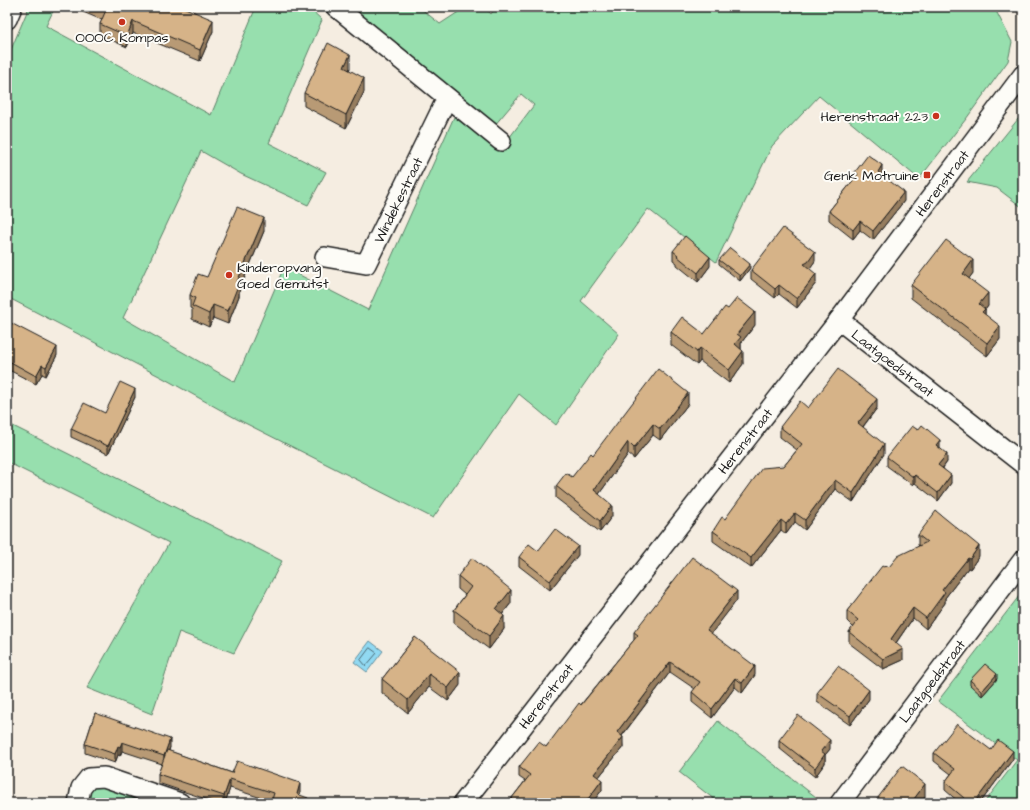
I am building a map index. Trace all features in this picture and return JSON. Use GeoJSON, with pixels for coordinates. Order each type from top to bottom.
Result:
{"type":"FeatureCollection","features":[{"type":"Feature","properties":{"kind":"street"},"geometry":{"type":"LineString","coordinates":[[7,19],[12,7]]}},
{"type":"Feature","properties":{"kind":"street"},"geometry":{"type":"LineString","coordinates":[[336,7],[501,141]]}},
{"type":"Feature","properties":{"kind":"street","name":"Herenstraat"},"geometry":{"type":"LineString","coordinates":[[463,803],[839,320],[1023,74]]}},
{"type":"Feature","properties":{"kind":"street","name":"Windekestraat"},"geometry":{"type":"LineString","coordinates":[[325,257],[366,264],[447,98]]}},
{"type":"Feature","properties":{"kind":"street","name":"Laatgoedstraat"},"geometry":{"type":"LineString","coordinates":[[839,320],[1023,464]]}},
{"type":"Feature","properties":{"kind":"street","name":"Laatgoedstraat"},"geometry":{"type":"LineString","coordinates":[[840,803],[1023,560]]}},
{"type":"Feature","properties":{"kind":"street"},"geometry":{"type":"LineString","coordinates":[[78,803],[81,788],[89,778],[104,777],[180,803]]}},
{"type":"Feature","properties":{"kind":"green space"},"geometry":{"type":"Polygon","coordinates":[[[29,7],[55,7],[46,26],[211,115],[256,7],[308,7],[322,20],[269,143],[326,172],[308,205],[241,174],[201,151],[123,318],[235,382],[284,267],[368,310],[454,117],[500,150],[534,105],[521,94],[494,126],[351,7],[419,7],[440,24],[466,7],[484,7],[491,14],[496,7],[994,7],[1012,42],[1008,61],[966,119],[919,179],[819,96],[772,146],[716,262],[648,209],[581,301],[619,334],[556,425],[519,394],[433,518],[237,419],[163,378],[7,297],[7,59],[29,7]]]}},
{"type":"Feature","properties":{"kind":"green space"},"geometry":{"type":"Polygon","coordinates":[[[1023,113],[1023,208],[997,188],[967,182],[1023,113]]]}},
{"type":"Feature","properties":{"kind":"green space"},"geometry":{"type":"Polygon","coordinates":[[[7,423],[282,561],[234,653],[179,632],[152,714],[87,688],[169,543],[7,462],[7,423]]]}},
{"type":"Feature","properties":{"kind":"green space"},"geometry":{"type":"Polygon","coordinates":[[[1023,591],[1023,803],[984,803],[1017,760],[938,701],[1023,591]]]}},
{"type":"Feature","properties":{"kind":"green space"},"geometry":{"type":"Polygon","coordinates":[[[718,721],[816,797],[811,803],[719,803],[679,772],[718,721]]]}},
{"type":"Feature","properties":{"kind":"green space"},"geometry":{"type":"Polygon","coordinates":[[[98,784],[161,803],[87,803],[90,792],[98,784]]]}},
{"type":"Feature","properties":{"kind":"water"},"geometry":{"type":"Polygon","coordinates":[[[370,641],[383,651],[367,672],[354,662],[370,641]]]}},
{"type":"Feature","properties":{"kind":"building"},"geometry":{"type":"Polygon","coordinates":[[[99,7],[183,7],[213,20],[200,50],[133,21],[127,36],[100,24],[106,10],[99,7]]]}},
{"type":"Feature","properties":{"kind":"building"},"geometry":{"type":"Polygon","coordinates":[[[328,43],[350,55],[344,67],[364,78],[346,115],[304,93],[328,43]]]}},
{"type":"Feature","properties":{"kind":"building"},"geometry":{"type":"Polygon","coordinates":[[[868,155],[882,165],[878,172],[904,192],[873,231],[860,221],[853,230],[829,211],[858,174],[855,172],[868,155]]]}},
{"type":"Feature","properties":{"kind":"building","name":"Kinderopvang Goed Gemutst"},"geometry":{"type":"Polygon","coordinates":[[[237,207],[264,218],[237,282],[239,283],[228,311],[213,305],[209,314],[192,306],[195,298],[190,295],[198,274],[207,277],[237,207]]]}},
{"type":"Feature","properties":{"kind":"building"},"geometry":{"type":"Polygon","coordinates":[[[783,228],[815,252],[808,262],[804,264],[816,274],[797,299],[779,285],[775,289],[751,270],[783,228]]]}},
{"type":"Feature","properties":{"kind":"building"},"geometry":{"type":"Polygon","coordinates":[[[685,236],[710,257],[698,273],[673,251],[685,236]]]}},
{"type":"Feature","properties":{"kind":"building"},"geometry":{"type":"Polygon","coordinates":[[[946,240],[973,260],[963,274],[988,293],[979,304],[985,309],[982,312],[1000,326],[987,343],[911,285],[946,240]]]}},
{"type":"Feature","properties":{"kind":"building"},"geometry":{"type":"Polygon","coordinates":[[[730,248],[750,264],[740,276],[719,260],[730,248]]]}},
{"type":"Feature","properties":{"kind":"building"},"geometry":{"type":"Polygon","coordinates":[[[737,298],[755,312],[737,334],[741,337],[735,344],[743,351],[729,370],[700,348],[697,352],[671,332],[682,317],[704,334],[725,307],[728,309],[737,298]]]}},
{"type":"Feature","properties":{"kind":"building"},"geometry":{"type":"Polygon","coordinates":[[[7,321],[57,347],[46,367],[42,365],[36,376],[7,360],[7,321]]]}},
{"type":"Feature","properties":{"kind":"building"},"geometry":{"type":"Polygon","coordinates":[[[658,369],[688,393],[660,429],[653,424],[634,448],[628,442],[594,490],[612,505],[600,521],[556,486],[566,473],[572,477],[591,453],[593,455],[658,369]]]}},
{"type":"Feature","properties":{"kind":"building"},"geometry":{"type":"Polygon","coordinates":[[[838,369],[877,399],[858,423],[884,444],[853,493],[835,480],[805,520],[795,513],[786,524],[781,520],[751,558],[713,531],[722,517],[725,519],[762,468],[784,466],[802,444],[780,427],[800,401],[808,408],[838,369]]]}},
{"type":"Feature","properties":{"kind":"building"},"geometry":{"type":"Polygon","coordinates":[[[120,382],[135,389],[108,446],[71,429],[84,403],[105,413],[120,382]]]}},
{"type":"Feature","properties":{"kind":"building"},"geometry":{"type":"Polygon","coordinates":[[[922,425],[940,440],[936,445],[947,454],[938,465],[951,475],[938,493],[915,475],[913,477],[887,457],[912,426],[918,430],[922,425]]]}},
{"type":"Feature","properties":{"kind":"building"},"geometry":{"type":"Polygon","coordinates":[[[936,511],[979,546],[970,559],[968,558],[942,590],[945,592],[926,618],[913,608],[891,639],[903,649],[883,659],[849,632],[858,620],[847,611],[882,566],[884,567],[886,565],[889,567],[898,556],[927,542],[918,535],[936,511]]]}},
{"type":"Feature","properties":{"kind":"building"},"geometry":{"type":"Polygon","coordinates":[[[555,529],[578,546],[550,581],[519,557],[529,544],[538,551],[555,529]]]}},
{"type":"Feature","properties":{"kind":"building"},"geometry":{"type":"Polygon","coordinates":[[[692,557],[737,591],[707,630],[755,666],[742,683],[735,678],[712,709],[692,692],[700,682],[670,662],[617,732],[623,737],[594,774],[602,780],[585,803],[508,803],[530,775],[519,767],[539,742],[546,747],[579,703],[581,705],[638,635],[634,632],[692,557]]]}},
{"type":"Feature","properties":{"kind":"building"},"geometry":{"type":"Polygon","coordinates":[[[472,558],[511,590],[496,609],[504,616],[489,636],[454,610],[471,587],[458,576],[472,558]]]}},
{"type":"Feature","properties":{"kind":"building"},"geometry":{"type":"Polygon","coordinates":[[[415,637],[460,672],[448,688],[429,674],[408,700],[382,679],[415,637]]]}},
{"type":"Feature","properties":{"kind":"building"},"geometry":{"type":"Polygon","coordinates":[[[985,664],[997,674],[982,691],[970,680],[985,664]]]}},
{"type":"Feature","properties":{"kind":"building"},"geometry":{"type":"Polygon","coordinates":[[[838,666],[869,690],[850,716],[817,693],[838,666]]]}},
{"type":"Feature","properties":{"kind":"building"},"geometry":{"type":"Polygon","coordinates":[[[95,713],[170,739],[164,756],[122,742],[120,747],[118,746],[115,754],[85,744],[95,713]]]}},
{"type":"Feature","properties":{"kind":"building"},"geometry":{"type":"Polygon","coordinates":[[[798,715],[830,740],[821,751],[825,754],[815,768],[779,740],[798,715]]]}},
{"type":"Feature","properties":{"kind":"building"},"geometry":{"type":"Polygon","coordinates":[[[957,724],[991,750],[998,740],[1013,751],[974,803],[970,803],[945,782],[955,769],[934,753],[957,724]]]}},
{"type":"Feature","properties":{"kind":"building"},"geometry":{"type":"Polygon","coordinates":[[[167,750],[232,773],[237,761],[300,783],[297,794],[308,798],[306,803],[271,803],[274,793],[230,779],[224,796],[158,774],[167,750]]]}},
{"type":"Feature","properties":{"kind":"building"},"geometry":{"type":"Polygon","coordinates":[[[902,766],[925,784],[911,803],[874,803],[902,766]]]}},
{"type":"Feature","properties":{"kind":"building"},"geometry":{"type":"Polygon","coordinates":[[[367,800],[376,803],[365,803],[367,800]]]}},
{"type":"Feature","properties":{"kind":"place","name":"OOOC Kompas"},"geometry":{"type":"Point","coordinates":[122,22]}},
{"type":"Feature","properties":{"kind":"place","name":"Herenstraat 223"},"geometry":{"type":"Point","coordinates":[936,116]}},
{"type":"Feature","properties":{"kind":"place","name":"Genk Motruine"},"geometry":{"type":"Point","coordinates":[927,175]}},
{"type":"Feature","properties":{"kind":"place","name":"Kinderopvang Goed Gemutst"},"geometry":{"type":"Point","coordinates":[229,275]}}]}
